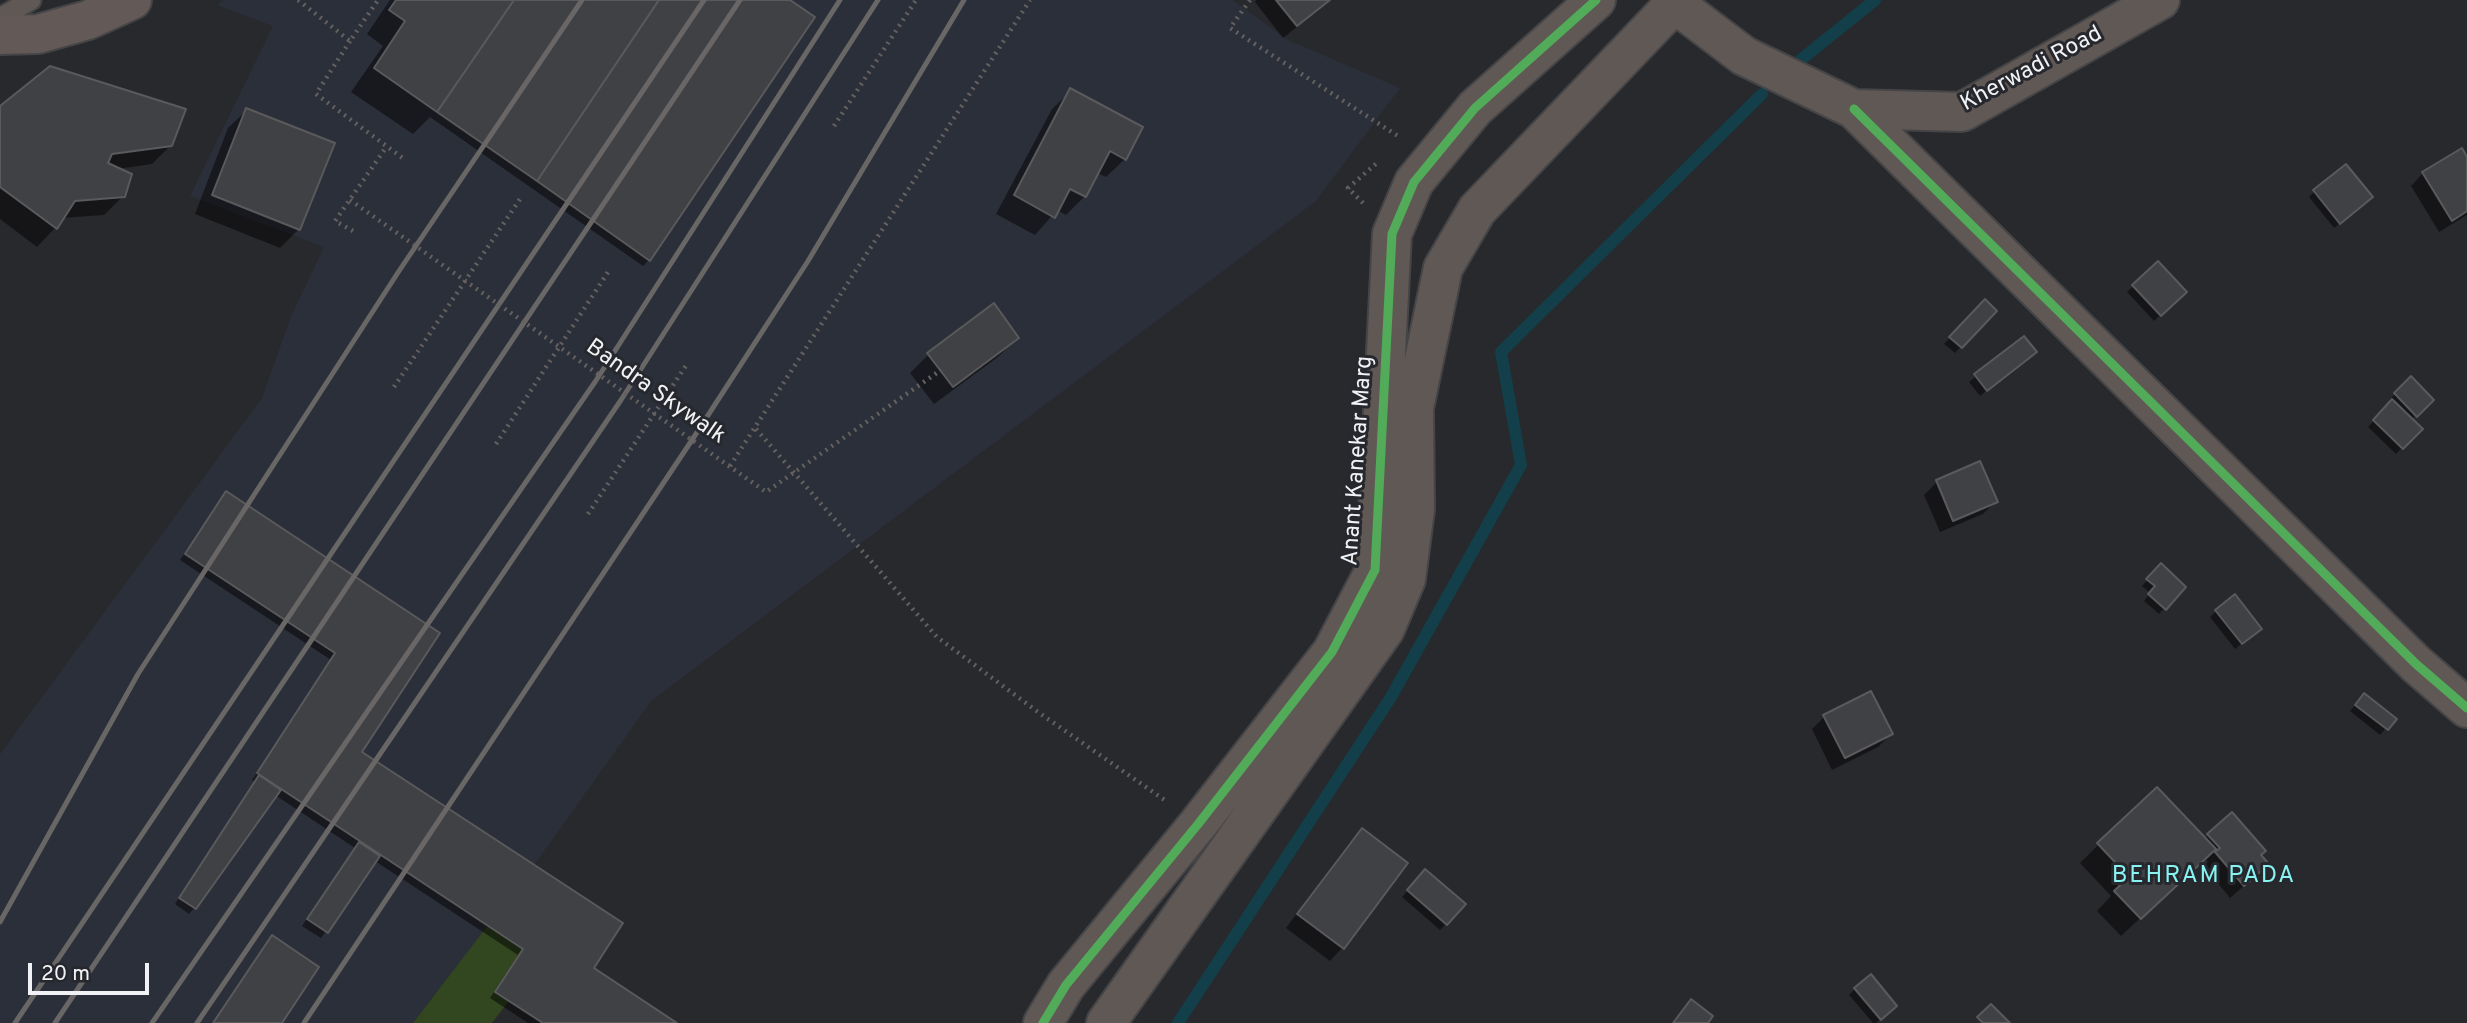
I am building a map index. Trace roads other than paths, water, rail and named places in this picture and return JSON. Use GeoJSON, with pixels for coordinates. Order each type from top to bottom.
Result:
{"type":"FeatureCollection","features":[{"type":"Feature","properties":{"kind":"main road"},"geometry":{"type":"LineString","coordinates":[[0,35],[38,34],[88,20],[132,0]]}},
{"type":"Feature","properties":{"kind":"street","name":"Anant Kanekar Marg"},"geometry":{"type":"LineString","coordinates":[[1043,1023],[1066,985],[1199,823],[1332,652],[1376,570],[1392,233],[1415,182],[1475,108],[1596,0]]}},
{"type":"Feature","properties":{"kind":"street","name":"Kherwadi Road"},"geometry":{"type":"LineString","coordinates":[[1674,1],[1744,56],[1854,109],[1962,113],[2160,0]]}},
{"type":"Feature","properties":{"kind":"street"},"geometry":{"type":"LineString","coordinates":[[1106,1023],[1385,629],[1406,579],[1415,509],[1414,408],[1443,268],[1477,210],[1674,1]]}},
{"type":"Feature","properties":{"kind":"street"},"geometry":{"type":"LineString","coordinates":[[1854,109],[2416,664],[2467,708]]}},
{"type":"Feature","properties":{"kind":"lane"},"geometry":{"type":"LineString","coordinates":[[0,18],[31,0]]}},
{"type":"Feature","properties":{"kind":"waterway"},"geometry":{"type":"LineString","coordinates":[[1798,62],[1875,0]]}},
{"type":"Feature","properties":{"kind":"waterway"},"geometry":{"type":"LineString","coordinates":[[1178,1023],[1391,697],[1521,465],[1501,352],[1762,94]]}},
{"type":"Feature","properties":{"kind":"railway"},"geometry":{"type":"LineString","coordinates":[[0,922],[138,674],[399,271],[582,0]]}},
{"type":"Feature","properties":{"kind":"railway"},"geometry":{"type":"LineString","coordinates":[[15,1023],[704,0]]}},
{"type":"Feature","properties":{"kind":"railway"},"geometry":{"type":"LineString","coordinates":[[55,1023],[740,0]]}},
{"type":"Feature","properties":{"kind":"railway"},"geometry":{"type":"LineString","coordinates":[[152,1023],[595,382],[840,0]]}},
{"type":"Feature","properties":{"kind":"railway"},"geometry":{"type":"LineString","coordinates":[[197,1023],[621,400],[878,0]]}},
{"type":"Feature","properties":{"kind":"railway"},"geometry":{"type":"LineString","coordinates":[[304,1023],[808,261],[964,0]]}},
{"type":"Feature","properties":{"kind":"district","name":"BEHRAM PADA"},"geometry":{"type":"Point","coordinates":[2204,877]}}]}
